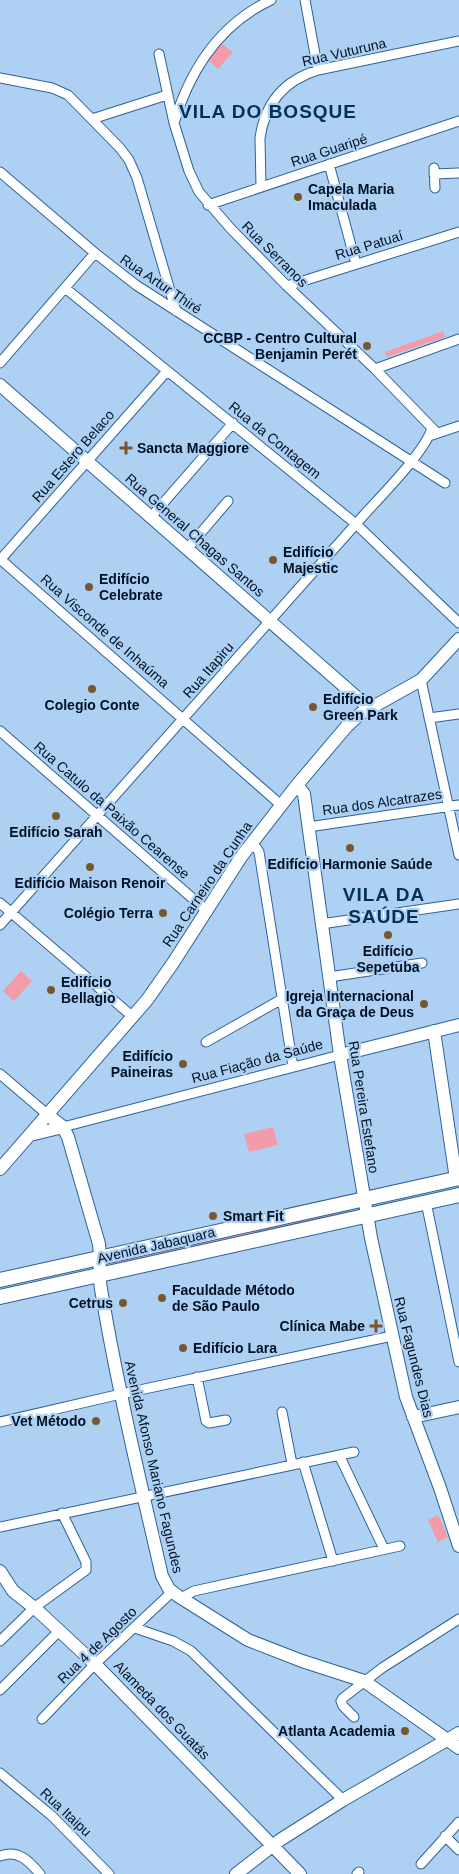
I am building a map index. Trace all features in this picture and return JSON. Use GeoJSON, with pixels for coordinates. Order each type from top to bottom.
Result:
{"type":"FeatureCollection","features":[{"type":"Feature","properties":{"kind":"main road","name":"Avenida Jabaquara"},"geometry":{"type":"LineString","coordinates":[[0,1280],[458,1179]]}},
{"type":"Feature","properties":{"kind":"main road","name":"Avenida Jabaquara"},"geometry":{"type":"LineString","coordinates":[[0,1297],[459,1195]]}},
{"type":"Feature","properties":{"kind":"street"},"geometry":{"type":"LineString","coordinates":[[174,123],[180,102],[207,52],[232,25],[246,14],[271,0]]}},
{"type":"Feature","properties":{"kind":"street"},"geometry":{"type":"LineString","coordinates":[[305,0],[318,70]]}},
{"type":"Feature","properties":{"kind":"street","name":"Rua Vuturuna"},"geometry":{"type":"LineString","coordinates":[[261,187],[260,138],[268,111],[290,82],[318,70],[459,41]]}},
{"type":"Feature","properties":{"kind":"street","name":"Rua Serranos"},"geometry":{"type":"LineString","coordinates":[[160,54],[174,123],[188,171],[208,205],[287,286],[375,369],[433,433]]}},
{"type":"Feature","properties":{"kind":"street"},"geometry":{"type":"LineString","coordinates":[[0,78],[52,88],[63,92],[120,148],[134,169],[176,311]]}},
{"type":"Feature","properties":{"kind":"street"},"geometry":{"type":"LineString","coordinates":[[92,119],[168,95]]}},
{"type":"Feature","properties":{"kind":"street","name":"Rua Guaripé"},"geometry":{"type":"LineString","coordinates":[[208,205],[459,122]]}},
{"type":"Feature","properties":{"kind":"street"},"geometry":{"type":"LineString","coordinates":[[329,164],[356,264]]}},
{"type":"Feature","properties":{"kind":"street"},"geometry":{"type":"LineString","coordinates":[[435,188],[434,171],[459,173]]}},
{"type":"Feature","properties":{"kind":"street","name":"Rua Artur Thiré"},"geometry":{"type":"LineString","coordinates":[[0,172],[136,286],[445,483]]}},
{"type":"Feature","properties":{"kind":"street","name":"Rua Patuaí"},"geometry":{"type":"LineString","coordinates":[[287,286],[459,232]]}},
{"type":"Feature","properties":{"kind":"street"},"geometry":{"type":"LineString","coordinates":[[0,363],[95,253]]}},
{"type":"Feature","properties":{"kind":"street","name":"Rua da Contagem"},"geometry":{"type":"LineString","coordinates":[[65,288],[356,524],[459,623]]}},
{"type":"Feature","properties":{"kind":"street"},"geometry":{"type":"LineString","coordinates":[[375,369],[459,339]]}},
{"type":"Feature","properties":{"kind":"street","name":"Rua Estero Belaco"},"geometry":{"type":"LineString","coordinates":[[0,559],[167,371]]}},
{"type":"Feature","properties":{"kind":"street","name":"Rua General Chagas Santos"},"geometry":{"type":"LineString","coordinates":[[0,385],[369,708]]}},
{"type":"Feature","properties":{"kind":"street"},"geometry":{"type":"LineString","coordinates":[[151,517],[233,423]]}},
{"type":"Feature","properties":{"kind":"street"},"geometry":{"type":"LineString","coordinates":[[433,433],[459,426]]}},
{"type":"Feature","properties":{"kind":"street","name":"Rua Itapiru"},"geometry":{"type":"LineString","coordinates":[[0,925],[356,524],[433,433]]}},
{"type":"Feature","properties":{"kind":"street"},"geometry":{"type":"LineString","coordinates":[[187,549],[228,501]]}},
{"type":"Feature","properties":{"kind":"street","name":"Rua Visconde de Inhaúma"},"geometry":{"type":"LineString","coordinates":[[0,559],[281,805]]}},
{"type":"Feature","properties":{"kind":"street","name":"Rua Carneiro da Cunha"},"geometry":{"type":"LineString","coordinates":[[2,1163],[30,1135],[56,1117],[173,963],[252,841],[347,726],[369,708],[421,680],[459,639]]}},
{"type":"Feature","properties":{"kind":"street"},"geometry":{"type":"LineString","coordinates":[[421,680],[459,856]]}},
{"type":"Feature","properties":{"kind":"street"},"geometry":{"type":"LineString","coordinates":[[429,718],[459,714]]}},
{"type":"Feature","properties":{"kind":"street","name":"Rua Catulo da Paixão Cearense"},"geometry":{"type":"LineString","coordinates":[[0,731],[206,910]]}},
{"type":"Feature","properties":{"kind":"street","name":"Rua Pereira Estefano"},"geometry":{"type":"LineString","coordinates":[[297,785],[304,794],[340,1055],[363,1199]]}},
{"type":"Feature","properties":{"kind":"street","name":"Rua dos Alcatrazes"},"geometry":{"type":"LineString","coordinates":[[308,826],[459,805]]}},
{"type":"Feature","properties":{"kind":"street"},"geometry":{"type":"LineString","coordinates":[[252,841],[260,852],[293,1067]]}},
{"type":"Feature","properties":{"kind":"street"},"geometry":{"type":"LineString","coordinates":[[0,902],[133,1017]]}},
{"type":"Feature","properties":{"kind":"street"},"geometry":{"type":"LineString","coordinates":[[321,924],[459,904]]}},
{"type":"Feature","properties":{"kind":"street"},"geometry":{"type":"LineString","coordinates":[[329,977],[422,963]]}},
{"type":"Feature","properties":{"kind":"street"},"geometry":{"type":"LineString","coordinates":[[206,1042],[282,999]]}},
{"type":"Feature","properties":{"kind":"street","name":"Rua Fiação da Saúde"},"geometry":{"type":"LineString","coordinates":[[56,1117],[293,1067],[459,1025]]}},
{"type":"Feature","properties":{"kind":"street"},"geometry":{"type":"LineString","coordinates":[[434,1031],[458,1179]]}},
{"type":"Feature","properties":{"kind":"street"},"geometry":{"type":"LineString","coordinates":[[2,1079],[56,1117],[30,1135]]}},
{"type":"Feature","properties":{"kind":"street","name":"Avenida Afonso Mariano Fagundes"},"geometry":{"type":"LineString","coordinates":[[56,1117],[68,1137],[95,1229],[101,1257],[100,1286],[162,1576],[169,1589],[176,1595]]}},
{"type":"Feature","properties":{"kind":"street","name":"Rua Fagundes Dias"},"geometry":{"type":"LineString","coordinates":[[363,1199],[392,1336],[413,1416],[459,1546]]}},
{"type":"Feature","properties":{"kind":"street"},"geometry":{"type":"LineString","coordinates":[[426,1202],[459,1362]]}},
{"type":"Feature","properties":{"kind":"street"},"geometry":{"type":"LineString","coordinates":[[0,1422],[392,1336]]}},
{"type":"Feature","properties":{"kind":"street"},"geometry":{"type":"LineString","coordinates":[[197,1378],[207,1422],[226,1420]]}},
{"type":"Feature","properties":{"kind":"street"},"geometry":{"type":"LineString","coordinates":[[413,1416],[459,1407]]}},
{"type":"Feature","properties":{"kind":"street"},"geometry":{"type":"LineString","coordinates":[[282,1412],[292,1464]]}},
{"type":"Feature","properties":{"kind":"street"},"geometry":{"type":"LineString","coordinates":[[0,1527],[354,1452]]}},
{"type":"Feature","properties":{"kind":"street"},"geometry":{"type":"LineString","coordinates":[[339,1455],[384,1549]]}},
{"type":"Feature","properties":{"kind":"street"},"geometry":{"type":"LineString","coordinates":[[303,1462],[333,1561]]}},
{"type":"Feature","properties":{"kind":"street"},"geometry":{"type":"LineString","coordinates":[[0,1641],[34,1608],[84,1572],[87,1567],[62,1513]]}},
{"type":"Feature","properties":{"kind":"street"},"geometry":{"type":"LineString","coordinates":[[176,1595],[400,1546]]}},
{"type":"Feature","properties":{"kind":"street","name":"Alameda dos Guatás"},"geometry":{"type":"LineString","coordinates":[[0,1571],[14,1591],[60,1630],[95,1664],[297,1873]]}},
{"type":"Feature","properties":{"kind":"street"},"geometry":{"type":"LineString","coordinates":[[176,1595],[248,1640],[302,1661],[364,1681],[459,1748]]}},
{"type":"Feature","properties":{"kind":"street","name":"Rua 4 de Agosto"},"geometry":{"type":"LineString","coordinates":[[42,1718],[95,1664],[176,1595]]}},
{"type":"Feature","properties":{"kind":"street"},"geometry":{"type":"LineString","coordinates":[[354,1717],[343,1706],[341,1701],[364,1681],[459,1619]]}},
{"type":"Feature","properties":{"kind":"street"},"geometry":{"type":"LineString","coordinates":[[135,1628],[173,1641],[191,1651],[344,1800]]}},
{"type":"Feature","properties":{"kind":"street"},"geometry":{"type":"LineString","coordinates":[[0,1690],[60,1630]]}},
{"type":"Feature","properties":{"kind":"street"},"geometry":{"type":"LineString","coordinates":[[236,1874],[272,1845],[344,1800],[459,1733]]}},
{"type":"Feature","properties":{"kind":"street","name":"Rua Itaipu"},"geometry":{"type":"LineString","coordinates":[[0,1773],[52,1816],[109,1874]]}},
{"type":"Feature","properties":{"kind":"street"},"geometry":{"type":"LineString","coordinates":[[421,1864],[459,1822]]}},
{"type":"Feature","properties":{"kind":"street"},"geometry":{"type":"LineString","coordinates":[[445,1836],[459,1850]]}},
{"type":"Feature","properties":{"kind":"street"},"geometry":{"type":"LineString","coordinates":[[0,1856],[10,1854],[21,1856],[27,1859],[40,1874]]}},
{"type":"Feature","properties":{"kind":"shaded area"},"geometry":{"type":"Polygon","coordinates":[[[221,43],[233,52],[218,69],[208,60],[221,43]]]}},
{"type":"Feature","properties":{"kind":"shaded area"},"geometry":{"type":"Polygon","coordinates":[[[443,331],[445,337],[387,357],[385,352],[443,331]]]}},
{"type":"Feature","properties":{"kind":"shaded area"},"geometry":{"type":"Polygon","coordinates":[[[21,971],[32,981],[14,1001],[3,991],[21,971]]]}},
{"type":"Feature","properties":{"kind":"shaded area"},"geometry":{"type":"Polygon","coordinates":[[[273,1127],[278,1145],[249,1152],[244,1134],[273,1127]]]}},
{"type":"Feature","properties":{"kind":"shaded area"},"geometry":{"type":"Polygon","coordinates":[[[349,1209],[350,1213],[112,1266],[112,1261],[349,1209]]]}},
{"type":"Feature","properties":{"kind":"shaded area"},"geometry":{"type":"Polygon","coordinates":[[[438,1515],[448,1537],[438,1542],[428,1520],[438,1515]]]}},
{"type":"Feature","properties":{"kind":"place","name":"Capela Maria Imaculada"},"geometry":{"type":"Point","coordinates":[298,197]}},
{"type":"Feature","properties":{"kind":"place","name":"CCBP - Centro Cultural Benjamin Perét"},"geometry":{"type":"Point","coordinates":[367,346]}},
{"type":"Feature","properties":{"kind":"place","name":"Sancta Maggiore"},"geometry":{"type":"Point","coordinates":[126,448]}},
{"type":"Feature","properties":{"kind":"place","name":"Edifício Majestic"},"geometry":{"type":"Point","coordinates":[273,560]}},
{"type":"Feature","properties":{"kind":"place","name":"Edifício Celebrate"},"geometry":{"type":"Point","coordinates":[89,587]}},
{"type":"Feature","properties":{"kind":"place","name":"Colegio Conte"},"geometry":{"type":"Point","coordinates":[92,689]}},
{"type":"Feature","properties":{"kind":"place","name":"Edifício Green Park"},"geometry":{"type":"Point","coordinates":[313,707]}},
{"type":"Feature","properties":{"kind":"place","name":"Edifício Sarah"},"geometry":{"type":"Point","coordinates":[56,816]}},
{"type":"Feature","properties":{"kind":"place","name":"Edifício Harmonie Saúde"},"geometry":{"type":"Point","coordinates":[350,848]}},
{"type":"Feature","properties":{"kind":"place","name":"Edifício Maison Renoir"},"geometry":{"type":"Point","coordinates":[90,867]}},
{"type":"Feature","properties":{"kind":"place","name":"Colégio Terra"},"geometry":{"type":"Point","coordinates":[163,913]}},
{"type":"Feature","properties":{"kind":"place","name":"Edifício Sepetuba"},"geometry":{"type":"Point","coordinates":[388,935]}},
{"type":"Feature","properties":{"kind":"place","name":"Edifício Bellagio"},"geometry":{"type":"Point","coordinates":[51,990]}},
{"type":"Feature","properties":{"kind":"place","name":"Igreja Internacional da Graça de Deus"},"geometry":{"type":"Point","coordinates":[424,1004]}},
{"type":"Feature","properties":{"kind":"place","name":"Edifício Paineiras"},"geometry":{"type":"Point","coordinates":[183,1064]}},
{"type":"Feature","properties":{"kind":"place","name":"Smart Fit"},"geometry":{"type":"Point","coordinates":[213,1216]}},
{"type":"Feature","properties":{"kind":"place","name":"Faculdade Método de São Paulo"},"geometry":{"type":"Point","coordinates":[162,1298]}},
{"type":"Feature","properties":{"kind":"place","name":"Cetrus"},"geometry":{"type":"Point","coordinates":[123,1303]}},
{"type":"Feature","properties":{"kind":"place","name":"Clínica Mabe"},"geometry":{"type":"Point","coordinates":[376,1326]}},
{"type":"Feature","properties":{"kind":"place","name":"Edifício Lara"},"geometry":{"type":"Point","coordinates":[183,1348]}},
{"type":"Feature","properties":{"kind":"place","name":"Vet Método"},"geometry":{"type":"Point","coordinates":[96,1421]}},
{"type":"Feature","properties":{"kind":"place","name":"Atlanta Academia"},"geometry":{"type":"Point","coordinates":[405,1731]}},
{"type":"Feature","properties":{"kind":"district","name":"VILA DO BOSQUE"},"geometry":{"type":"Point","coordinates":[268,111]}},
{"type":"Feature","properties":{"kind":"district","name":"VILA DA SAÚDE"},"geometry":{"type":"Point","coordinates":[384,905]}}]}
